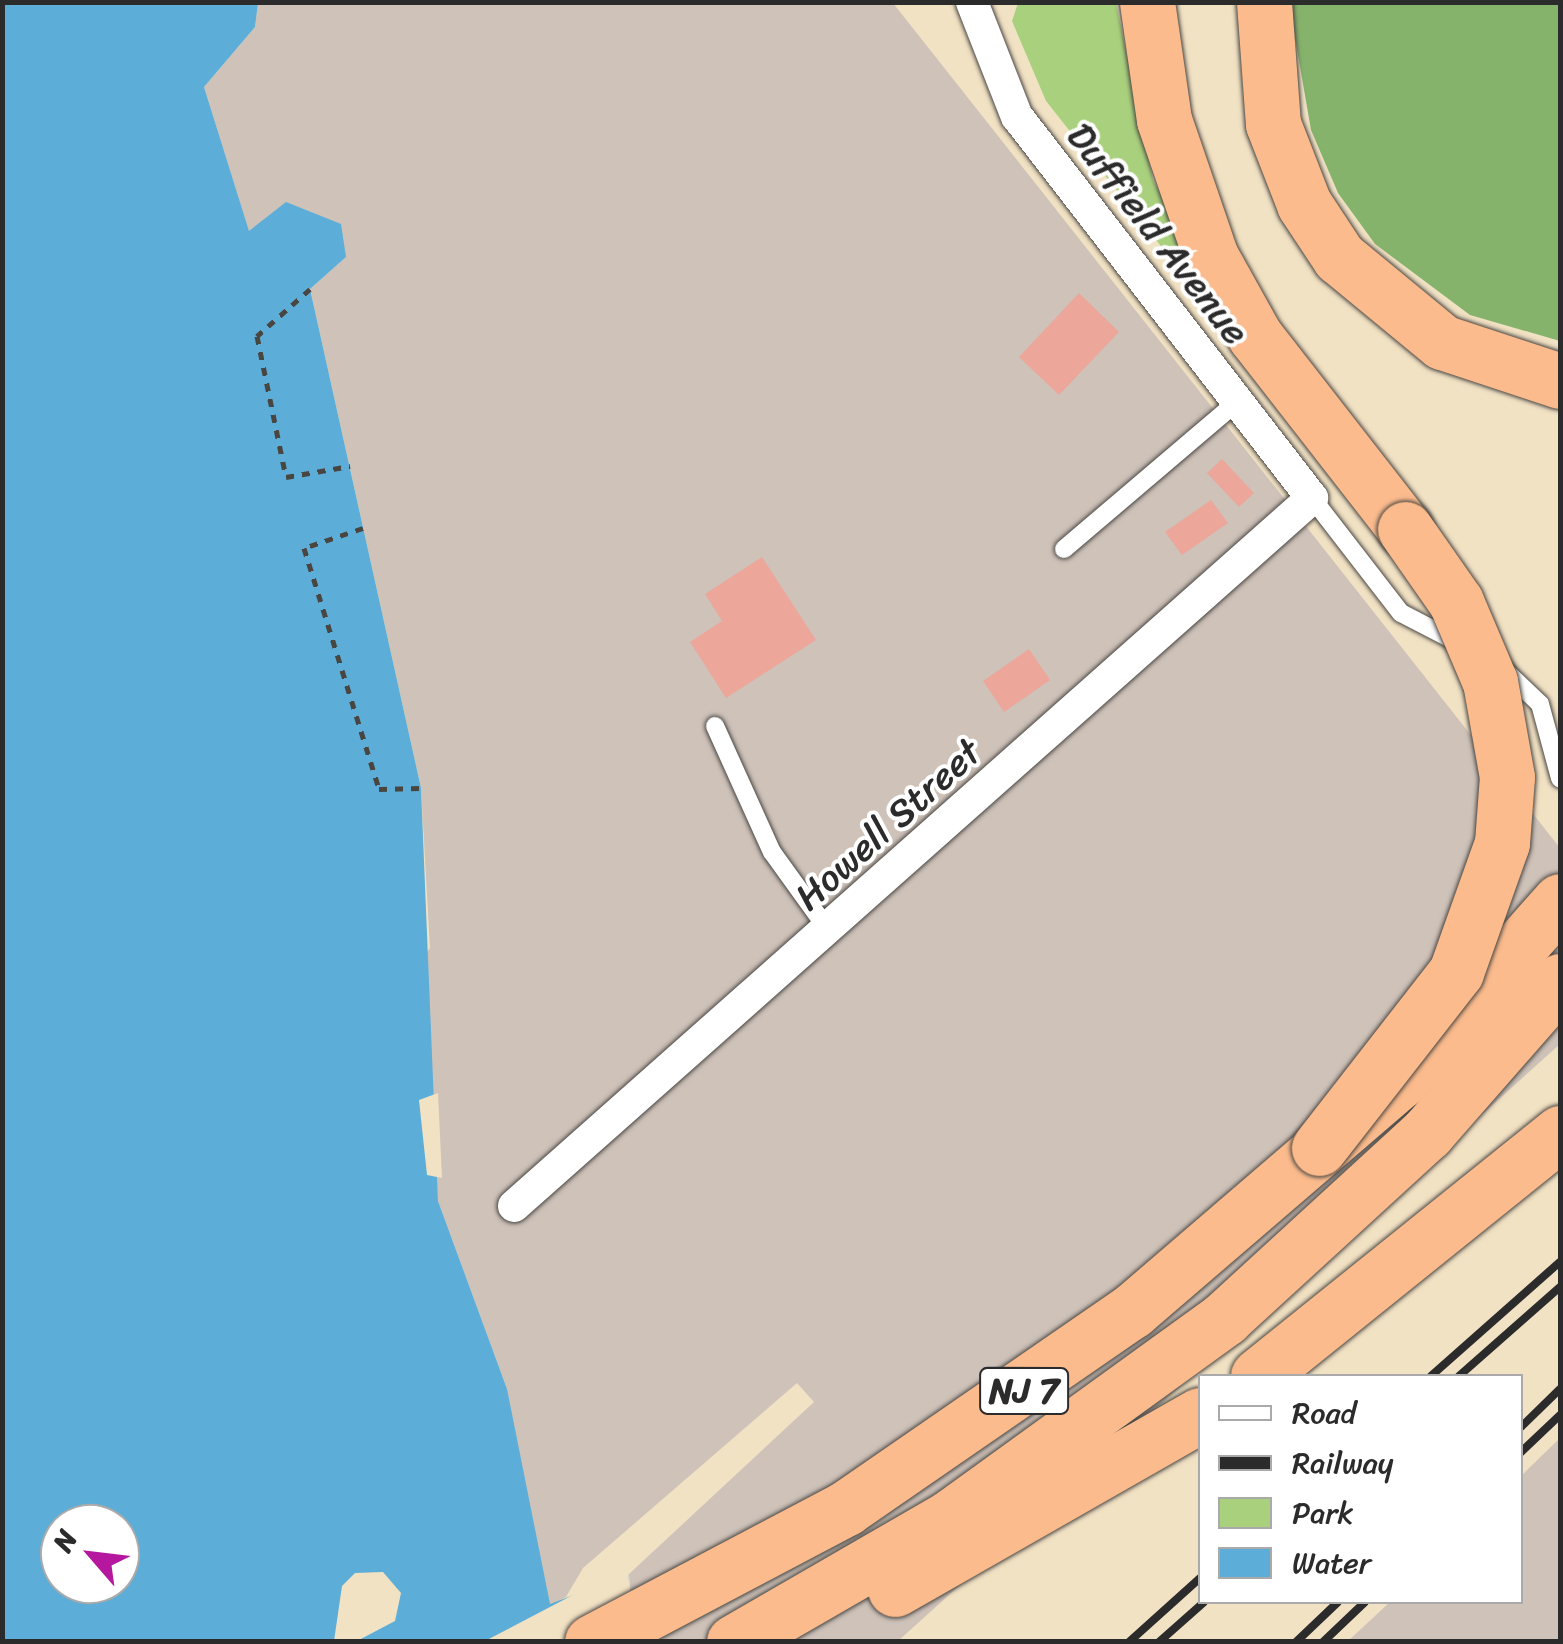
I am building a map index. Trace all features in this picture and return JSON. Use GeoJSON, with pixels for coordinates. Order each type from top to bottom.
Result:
{"type":"FeatureCollection","features":[{"type":"Feature","properties":{"kind":"highway"},"geometry":{"type":"LineString","coordinates":[[1147,2],[1164,120],[1212,257],[1255,336],[1405,528],[1456,602],[1490,682],[1507,777],[1502,842],[1456,972],[1320,1148]]}},
{"type":"Feature","properties":{"kind":"highway"},"geometry":{"type":"LineString","coordinates":[[1264,2],[1273,124],[1304,204],[1339,257],[1442,342],[1560,381]]}},
{"type":"Feature","properties":{"kind":"highway","name":"NJ 7"},"geometry":{"type":"LineString","coordinates":[[592,1642],[697,1590],[846,1508],[1030,1387],[1401,1080],[1560,901]]}},
{"type":"Feature","properties":{"kind":"highway","name":"NJ 7"},"geometry":{"type":"LineString","coordinates":[[734,1642],[949,1518],[1225,1318],[1426,1133],[1560,981]]}},
{"type":"Feature","properties":{"kind":"highway"},"geometry":{"type":"LineString","coordinates":[[1260,1374],[1560,1133]]}},
{"type":"Feature","properties":{"kind":"highway"},"geometry":{"type":"LineString","coordinates":[[789,1642],[1012,1529],[1198,1416]]}},
{"type":"Feature","properties":{"kind":"street","name":"Duffield Avenue"},"geometry":{"type":"LineString","coordinates":[[972,2],[1016,117],[1312,498]]}},
{"type":"Feature","properties":{"kind":"street","name":"Howell Street"},"geometry":{"type":"LineString","coordinates":[[514,1206],[829,932],[1312,498]]}},
{"type":"Feature","properties":{"kind":"lane"},"geometry":{"type":"LineString","coordinates":[[1064,549],[1237,402]]}},
{"type":"Feature","properties":{"kind":"lane"},"geometry":{"type":"LineString","coordinates":[[1312,498],[1401,614],[1530,686],[1552,726],[1560,778]]}},
{"type":"Feature","properties":{"kind":"lane"},"geometry":{"type":"LineString","coordinates":[[714,726],[772,852],[829,932]]}},
{"type":"Feature","properties":{"kind":"path"},"geometry":{"type":"LineString","coordinates":[[310,288],[257,336],[286,477],[350,466]]}},
{"type":"Feature","properties":{"kind":"path"},"geometry":{"type":"LineString","coordinates":[[364,528],[304,548],[380,789],[421,788]]}},
{"type":"Feature","properties":{"kind":"shaded area"},"geometry":{"type":"Polygon","coordinates":[[[258,3],[893,3],[1560,848],[1560,1044],[898,1641],[634,1641],[629,1574],[814,1402],[797,1383],[583,1568],[566,1597],[552,1605],[533,1598],[507,1389],[438,1201],[420,962],[430,948],[421,788],[310,289],[346,257],[249,232],[204,87],[255,27],[258,3]]]}},
{"type":"Feature","properties":{"kind":"shaded area"},"geometry":{"type":"Polygon","coordinates":[[[1560,1438],[1560,1641],[1348,1641],[1388,1604],[1523,1604],[1523,1474],[1560,1438]]]}},
{"type":"Feature","properties":{"kind":"green space"},"geometry":{"type":"Polygon","coordinates":[[[1018,3],[1116,3],[1153,180],[1240,346],[1046,101],[1012,21],[1018,3]]]}},
{"type":"Feature","properties":{"kind":"green space"},"geometry":{"type":"Polygon","coordinates":[[[1289,3],[1560,3],[1560,341],[1470,315],[1375,244],[1338,193],[1311,130],[1289,3]]]}},
{"type":"Feature","properties":{"kind":"water"},"geometry":{"type":"Polygon","coordinates":[[[3,3],[258,3],[255,27],[204,87],[249,231],[286,202],[341,224],[346,257],[310,289],[421,788],[438,1201],[507,1389],[550,1604],[629,1574],[621,1641],[3,1642],[3,3]]]}},
{"type":"Feature","properties":{"kind":"pier"},"geometry":{"type":"Polygon","coordinates":[[[438,1093],[442,1178],[427,1175],[419,1100],[438,1093]]]}},
{"type":"Feature","properties":{"kind":"pier"},"geometry":{"type":"Polygon","coordinates":[[[629,1569],[626,1642],[485,1641],[611,1575],[629,1569]]]}},
{"type":"Feature","properties":{"kind":"pier"},"geometry":{"type":"Polygon","coordinates":[[[383,1572],[401,1593],[395,1621],[357,1641],[334,1641],[342,1586],[355,1573],[383,1572]]]}},
{"type":"Feature","properties":{"kind":"building"},"geometry":{"type":"Polygon","coordinates":[[[1079,293],[1119,332],[1059,395],[1019,357],[1079,293]]]}},
{"type":"Feature","properties":{"kind":"building"},"geometry":{"type":"Polygon","coordinates":[[[1222,459],[1254,493],[1239,507],[1207,473],[1222,459]]]}},
{"type":"Feature","properties":{"kind":"building"},"geometry":{"type":"Polygon","coordinates":[[[1211,500],[1228,523],[1182,555],[1165,532],[1211,500]]]}},
{"type":"Feature","properties":{"kind":"building"},"geometry":{"type":"Polygon","coordinates":[[[762,557],[816,640],[726,698],[690,642],[722,621],[705,594],[762,557]]]}},
{"type":"Feature","properties":{"kind":"building"},"geometry":{"type":"Polygon","coordinates":[[[1029,649],[1050,680],[1004,712],[983,681],[1029,649]]]}},
{"type":"Feature","properties":{"kind":"railway"},"geometry":{"type":"LineString","coordinates":[[1433,1374],[1560,1262]]}},
{"type":"Feature","properties":{"kind":"railway"},"geometry":{"type":"LineString","coordinates":[[1461,1374],[1560,1287]]}},
{"type":"Feature","properties":{"kind":"railway"},"geometry":{"type":"LineString","coordinates":[[1523,1425],[1560,1389]]}},
{"type":"Feature","properties":{"kind":"railway"},"geometry":{"type":"LineString","coordinates":[[1523,1450],[1560,1415]]}},
{"type":"Feature","properties":{"kind":"railway"},"geometry":{"type":"LineString","coordinates":[[1129,1642],[1198,1580]]}},
{"type":"Feature","properties":{"kind":"railway"},"geometry":{"type":"LineString","coordinates":[[1159,1642],[1202,1604]]}},
{"type":"Feature","properties":{"kind":"railway"},"geometry":{"type":"LineString","coordinates":[[1296,1642],[1336,1604]]}},
{"type":"Feature","properties":{"kind":"railway"},"geometry":{"type":"LineString","coordinates":[[1323,1642],[1363,1604]]}}]}
